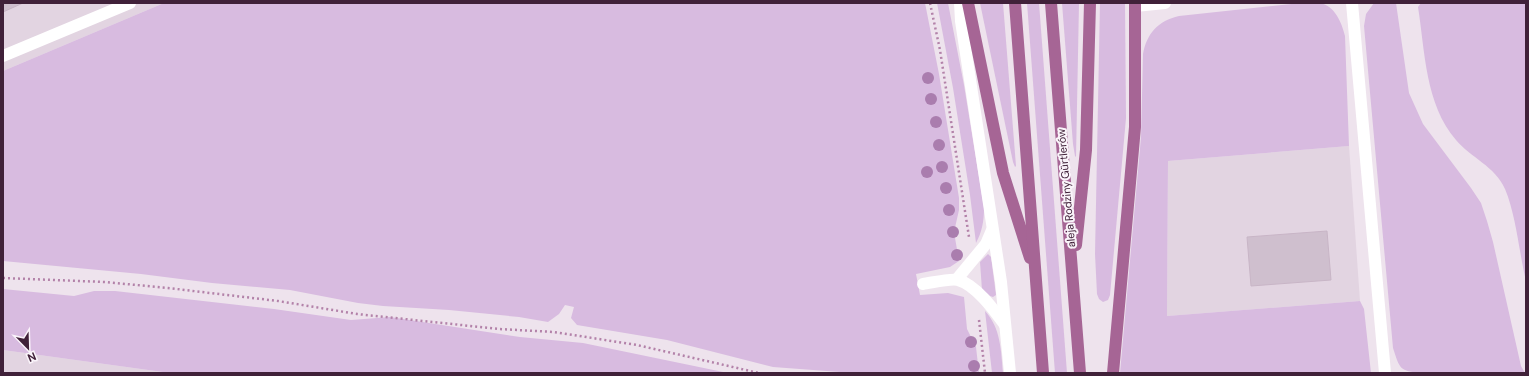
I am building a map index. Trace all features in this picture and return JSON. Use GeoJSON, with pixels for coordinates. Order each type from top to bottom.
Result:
{"type":"FeatureCollection","features":[{"type":"Feature","properties":{"kind":"main road"},"geometry":{"type":"LineString","coordinates":[[968,3],[1003,173],[1036,281]]}},
{"type":"Feature","properties":{"kind":"main road"},"geometry":{"type":"LineString","coordinates":[[1015,3],[1043,373]]}},
{"type":"Feature","properties":{"kind":"main road","name":"aleja Rodziny Gürtlerów"},"geometry":{"type":"LineString","coordinates":[[1051,3],[1080,373]]}},
{"type":"Feature","properties":{"kind":"main road"},"geometry":{"type":"LineString","coordinates":[[1073,272],[1086,150],[1090,3]]}},
{"type":"Feature","properties":{"kind":"main road"},"geometry":{"type":"LineString","coordinates":[[1113,373],[1135,127],[1135,4]]}},
{"type":"Feature","properties":{"kind":"lane"},"geometry":{"type":"LineString","coordinates":[[3,56],[130,3]]}},
{"type":"Feature","properties":{"kind":"lane"},"geometry":{"type":"LineString","coordinates":[[960,3],[961,21],[992,228],[1010,373]]}},
{"type":"Feature","properties":{"kind":"lane"},"geometry":{"type":"LineString","coordinates":[[1135,4],[1165,3]]}},
{"type":"Feature","properties":{"kind":"lane"},"geometry":{"type":"LineString","coordinates":[[1352,3],[1385,373]]}},
{"type":"Feature","properties":{"kind":"lane"},"geometry":{"type":"LineString","coordinates":[[923,284],[957,279],[986,244],[992,228]]}},
{"type":"Feature","properties":{"kind":"lane"},"geometry":{"type":"LineString","coordinates":[[957,279],[976,291],[996,312],[1005,326]]}},
{"type":"Feature","properties":{"kind":"path"},"geometry":{"type":"LineString","coordinates":[[930,3],[940,50],[962,186],[972,262]]}},
{"type":"Feature","properties":{"kind":"path"},"geometry":{"type":"LineString","coordinates":[[3,278],[105,282],[168,288],[278,301],[364,314],[499,329],[554,332],[638,345],[759,373]]}},
{"type":"Feature","properties":{"kind":"path"},"geometry":{"type":"LineString","coordinates":[[976,291],[985,373]]}},
{"type":"Feature","properties":{"kind":"shaded area"},"geometry":{"type":"Polygon","coordinates":[[[3,3],[164,3],[3,71],[3,3]]]}},
{"type":"Feature","properties":{"kind":"shaded area"},"geometry":{"type":"Polygon","coordinates":[[[164,3],[925,3],[939,74],[959,198],[959,210],[954,232],[959,261],[950,267],[916,274],[920,295],[948,293],[964,297],[967,329],[976,347],[979,373],[853,373],[773,367],[667,340],[577,325],[571,318],[574,307],[565,305],[559,314],[548,322],[519,317],[449,310],[358,303],[290,290],[3,261],[3,71],[164,3]]]}},
{"type":"Feature","properties":{"kind":"shaded area"},"geometry":{"type":"Polygon","coordinates":[[[937,3],[948,3],[964,85],[984,208],[984,217],[980,235],[976,243],[953,88],[937,3]]]}},
{"type":"Feature","properties":{"kind":"shaded area"},"geometry":{"type":"Polygon","coordinates":[[[980,3],[1003,3],[1015,167],[1013,162],[980,3]]]}},
{"type":"Feature","properties":{"kind":"shaded area"},"geometry":{"type":"Polygon","coordinates":[[[1027,3],[1039,3],[1067,373],[1055,373],[1027,3]]]}},
{"type":"Feature","properties":{"kind":"shaded area"},"geometry":{"type":"Polygon","coordinates":[[[1062,3],[1079,3],[1076,157],[1073,144],[1062,3]]]}},
{"type":"Feature","properties":{"kind":"shaded area"},"geometry":{"type":"Polygon","coordinates":[[[1100,3],[1125,3],[1126,118],[1110,295],[1108,300],[1103,302],[1099,299],[1097,294],[1095,254],[1100,3]]]}},
{"type":"Feature","properties":{"kind":"shaded area"},"geometry":{"type":"Polygon","coordinates":[[[1301,3],[1320,3],[1325,5],[1334,11],[1342,26],[1345,36],[1349,146],[1168,161],[1167,316],[1360,301],[1364,309],[1371,373],[1120,373],[1141,137],[1143,54],[1147,40],[1159,25],[1179,16],[1301,3]]]}},
{"type":"Feature","properties":{"kind":"shaded area"},"geometry":{"type":"Polygon","coordinates":[[[1374,3],[1396,3],[1409,93],[1423,124],[1481,203],[1493,242],[1521,366],[1525,373],[1422,373],[1405,370],[1399,365],[1393,348],[1364,26],[1366,14],[1374,3]]]}},
{"type":"Feature","properties":{"kind":"shaded area"},"geometry":{"type":"Polygon","coordinates":[[[1421,3],[1526,3],[1526,281],[1512,210],[1501,181],[1489,168],[1456,140],[1446,126],[1438,110],[1432,94],[1425,59],[1418,7],[1421,3]]]}},
{"type":"Feature","properties":{"kind":"shaded area"},"geometry":{"type":"Polygon","coordinates":[[[1349,146],[1360,301],[1167,316],[1168,161],[1349,146]]]}},
{"type":"Feature","properties":{"kind":"shaded area"},"geometry":{"type":"Polygon","coordinates":[[[988,254],[991,257],[996,295],[993,297],[982,290],[980,262],[988,254]]]}},
{"type":"Feature","properties":{"kind":"shaded area"},"geometry":{"type":"Polygon","coordinates":[[[3,289],[74,296],[94,291],[115,291],[274,309],[351,320],[390,317],[520,337],[583,343],[728,373],[170,373],[3,350],[3,289]]]}},
{"type":"Feature","properties":{"kind":"shaded area"},"geometry":{"type":"Polygon","coordinates":[[[985,311],[997,332],[1001,348],[1003,373],[992,373],[985,311]]]}},
{"type":"Feature","properties":{"kind":"shaded area"},"geometry":{"type":"Polygon","coordinates":[[[3,350],[170,373],[3,373],[3,350]]]}},
{"type":"Feature","properties":{"kind":"building"},"geometry":{"type":"Polygon","coordinates":[[[3,3],[23,3],[3,12],[3,3]]]}},
{"type":"Feature","properties":{"kind":"building"},"geometry":{"type":"Polygon","coordinates":[[[1327,231],[1331,280],[1251,286],[1247,237],[1327,231]]]}}]}
